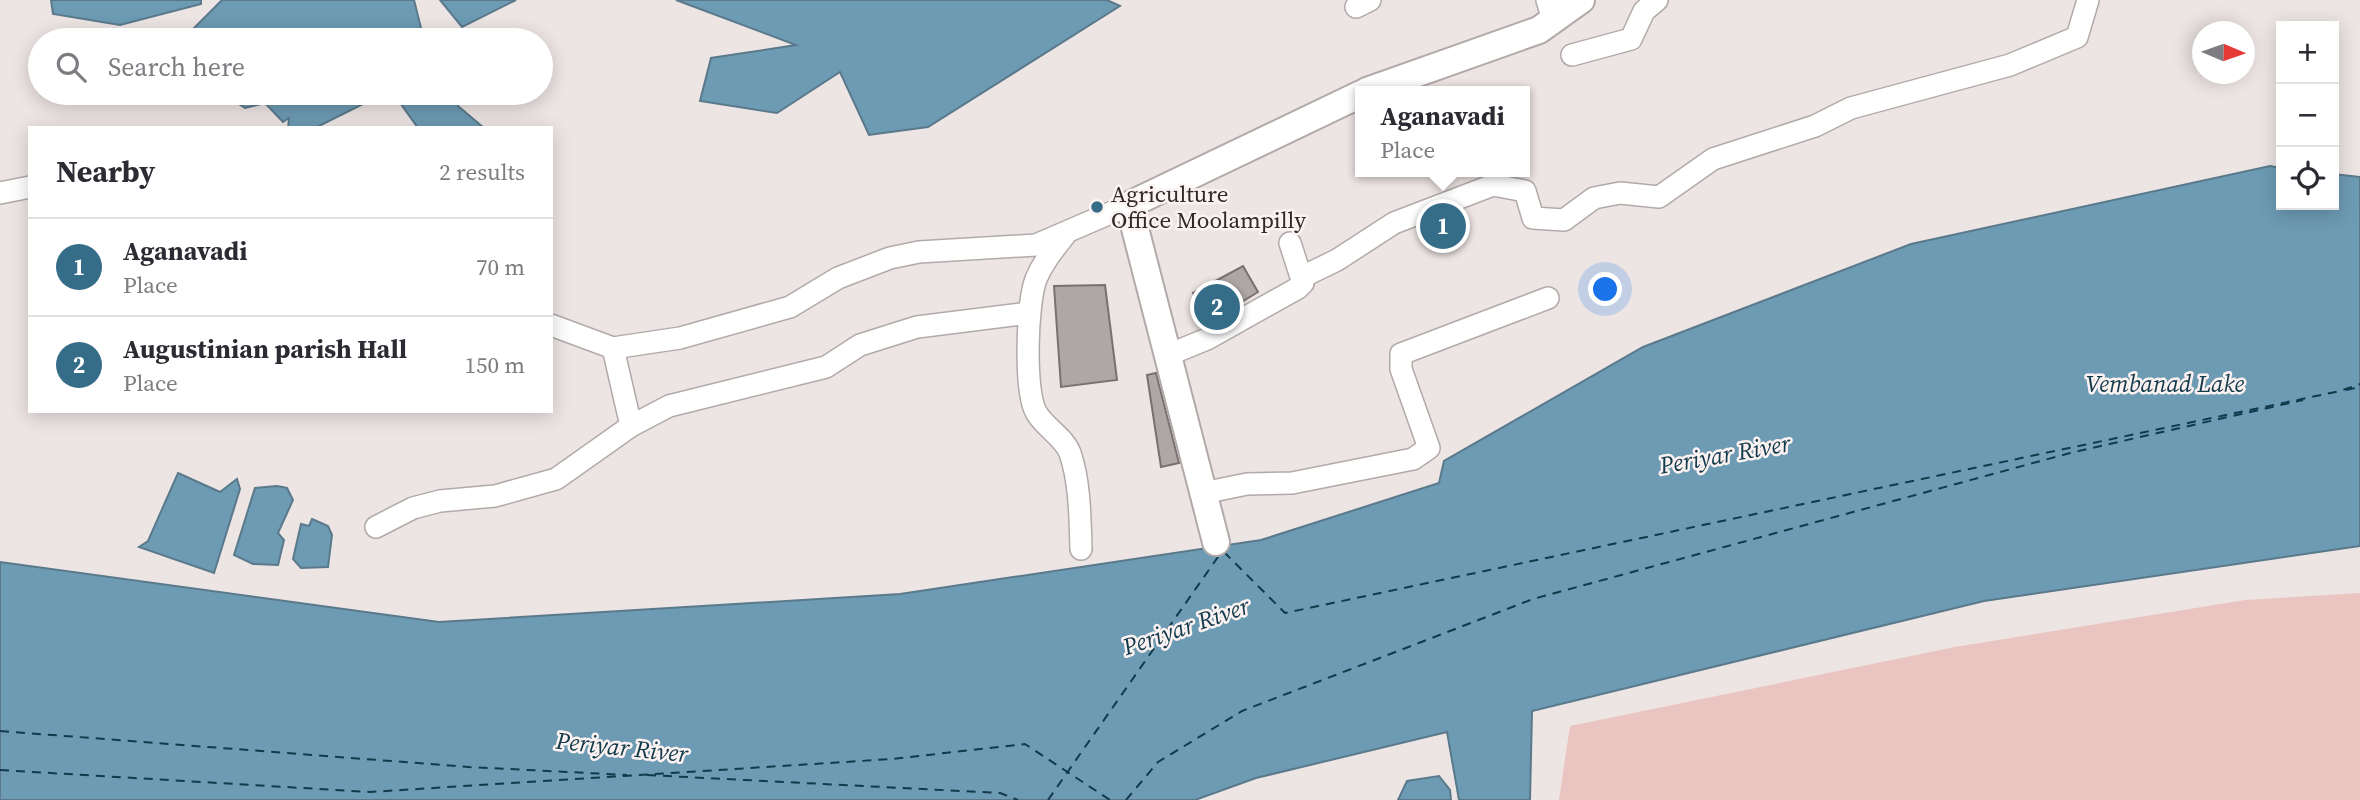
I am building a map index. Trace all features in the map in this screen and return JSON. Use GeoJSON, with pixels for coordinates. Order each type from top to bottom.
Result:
{"type":"FeatureCollection","features":[{"type":"Feature","properties":{"kind":"street"},"geometry":{"type":"LineString","coordinates":[[1381,86],[1539,30],[1550,10],[1581,0]]}},
{"type":"Feature","properties":{"kind":"street"},"geometry":{"type":"LineString","coordinates":[[1572,55],[1631,39],[1644,10],[1657,0]]}},
{"type":"Feature","properties":{"kind":"street"},"geometry":{"type":"LineString","coordinates":[[1302,277],[1338,260],[1394,223],[1493,185],[1525,191],[1533,218],[1563,220],[1594,198],[1620,193],[1659,197],[1713,159],[1815,126],[1850,108],[2010,65],[2066,44],[2077,37],[2088,0]]}},
{"type":"Feature","properties":{"kind":"street"},"geometry":{"type":"LineString","coordinates":[[553,325],[613,348],[680,338],[790,307],[838,278],[890,258],[919,252],[1036,245],[1129,205],[1355,97]]}},
{"type":"Feature","properties":{"kind":"street"},"geometry":{"type":"LineString","coordinates":[[0,193],[28,187]]}},
{"type":"Feature","properties":{"kind":"street"},"geometry":{"type":"LineString","coordinates":[[1129,205],[1216,542]]}},
{"type":"Feature","properties":{"kind":"street"},"geometry":{"type":"LineString","coordinates":[[1067,233],[1046,259],[1036,280],[1029,313],[1030,381],[1035,411],[1069,450],[1080,517],[1081,549]]}},
{"type":"Feature","properties":{"kind":"street"},"geometry":{"type":"LineString","coordinates":[[1168,355],[1207,339],[1298,288],[1303,283],[1302,277],[1290,243]]}},
{"type":"Feature","properties":{"kind":"street"},"geometry":{"type":"LineString","coordinates":[[1203,493],[1247,484],[1292,483],[1413,459],[1429,448],[1401,369],[1401,354],[1548,298]]}},
{"type":"Feature","properties":{"kind":"street"},"geometry":{"type":"LineString","coordinates":[[376,527],[413,508],[440,501],[495,496],[556,479],[631,426],[669,406],[826,367],[860,345],[916,327],[1029,313]]}},
{"type":"Feature","properties":{"kind":"street"},"geometry":{"type":"LineString","coordinates":[[613,348],[631,426]]}},
{"type":"Feature","properties":{"kind":"shaded area"},"geometry":{"type":"Polygon","coordinates":[[[2360,593],[2360,800],[1559,800],[1570,726],[1955,647],[2245,600],[2360,593]]]}},
{"type":"Feature","properties":{"kind":"water"},"geometry":{"type":"Polygon","coordinates":[[[51,0],[201,0],[201,4],[120,25],[53,14],[51,0]]]}},
{"type":"Feature","properties":{"kind":"water"},"geometry":{"type":"Polygon","coordinates":[[[222,0],[414,0],[421,28],[194,28],[222,0]]]}},
{"type":"Feature","properties":{"kind":"water"},"geometry":{"type":"Polygon","coordinates":[[[440,0],[516,0],[462,27],[440,0]]]}},
{"type":"Feature","properties":{"kind":"water"},"geometry":{"type":"Polygon","coordinates":[[[676,0],[1107,0],[1120,6],[928,127],[869,135],[840,72],[777,113],[700,101],[711,58],[796,45],[676,0]]]}},
{"type":"Feature","properties":{"kind":"water"},"geometry":{"type":"Polygon","coordinates":[[[267,105],[361,105],[319,126],[288,126],[289,118],[283,122],[267,105]]]}},
{"type":"Feature","properties":{"kind":"water"},"geometry":{"type":"Polygon","coordinates":[[[402,105],[458,105],[482,126],[417,126],[402,105]]]}},
{"type":"Feature","properties":{"kind":"water","name":"Vembanad Lake"},"geometry":{"type":"Polygon","coordinates":[[[2270,166],[2276,167],[2276,210],[2339,210],[2339,175],[2360,177],[2360,546],[1984,601],[1532,711],[1530,800],[1459,800],[1447,732],[1256,778],[1195,800],[0,800],[0,562],[439,622],[900,594],[1261,540],[1439,483],[1444,461],[1643,347],[1911,244],[2270,166]]]}},
{"type":"Feature","properties":{"kind":"water"},"geometry":{"type":"Polygon","coordinates":[[[178,473],[220,492],[237,479],[240,489],[214,573],[139,547],[148,541],[178,473]]]}},
{"type":"Feature","properties":{"kind":"water"},"geometry":{"type":"Polygon","coordinates":[[[255,488],[287,488],[293,500],[278,533],[284,540],[278,565],[253,564],[234,555],[255,488]]]}},
{"type":"Feature","properties":{"kind":"water"},"geometry":{"type":"Polygon","coordinates":[[[312,519],[328,526],[332,535],[328,567],[301,568],[293,559],[301,524],[309,526],[312,519]]]}},
{"type":"Feature","properties":{"kind":"water"},"geometry":{"type":"Polygon","coordinates":[[[1439,776],[1450,790],[1451,800],[1398,800],[1407,781],[1439,776]]]}},
{"type":"Feature","properties":{"kind":"building"},"geometry":{"type":"Polygon","coordinates":[[[1449,216],[1455,230],[1437,238],[1431,223],[1449,216]]]}},
{"type":"Feature","properties":{"kind":"building"},"geometry":{"type":"Polygon","coordinates":[[[1243,266],[1258,292],[1209,322],[1193,293],[1243,266]]]}},
{"type":"Feature","properties":{"kind":"building"},"geometry":{"type":"Polygon","coordinates":[[[1105,285],[1117,380],[1061,387],[1054,286],[1105,285]]]}},
{"type":"Feature","properties":{"kind":"building"},"geometry":{"type":"Polygon","coordinates":[[[1156,373],[1179,463],[1161,467],[1147,375],[1156,373]]]}},
{"type":"Feature","properties":{"kind":"ferry route"},"geometry":{"type":"LineString","coordinates":[[1224,552],[1285,613],[2340,391],[2360,384]]}},
{"type":"Feature","properties":{"kind":"ferry route"},"geometry":{"type":"LineString","coordinates":[[2346,390],[2360,387]]}},
{"type":"Feature","properties":{"kind":"ferry route"},"geometry":{"type":"LineString","coordinates":[[1126,800],[1158,762],[1242,711],[1533,599],[2070,453],[2303,400]]}},
{"type":"Feature","properties":{"kind":"ferry route"},"geometry":{"type":"LineString","coordinates":[[1048,800],[1220,554]]}},
{"type":"Feature","properties":{"kind":"ferry route"},"geometry":{"type":"LineString","coordinates":[[0,731],[469,767],[627,775]]}},
{"type":"Feature","properties":{"kind":"ferry route"},"geometry":{"type":"LineString","coordinates":[[0,770],[370,792],[892,759],[1025,744],[1110,800]]}},
{"type":"Feature","properties":{"kind":"ferry route"},"geometry":{"type":"LineString","coordinates":[[647,775],[1000,793],[1018,800]]}},
{"type":"Feature","properties":{"kind":"place","name":"Agriculture Office Moolampilly"},"geometry":{"type":"Point","coordinates":[1097,207]}},
{"type":"Feature","properties":{"kind":"place","name":"Aganavadi"},"geometry":{"type":"Point","coordinates":[1443,226]}},
{"type":"Feature","properties":{"kind":"place","name":"Augustinian parish Hall"},"geometry":{"type":"Point","coordinates":[1217,307]}},
{"type":"Feature","properties":{"kind":"water label","name":"Periyar River"},"geometry":{"type":"Point","coordinates":[1725,454]}},
{"type":"Feature","properties":{"kind":"water label","name":"Periyar River"},"geometry":{"type":"Point","coordinates":[1186,626]}},
{"type":"Feature","properties":{"kind":"water label","name":"Periyar River"},"geometry":{"type":"Point","coordinates":[622,747]}}]}
